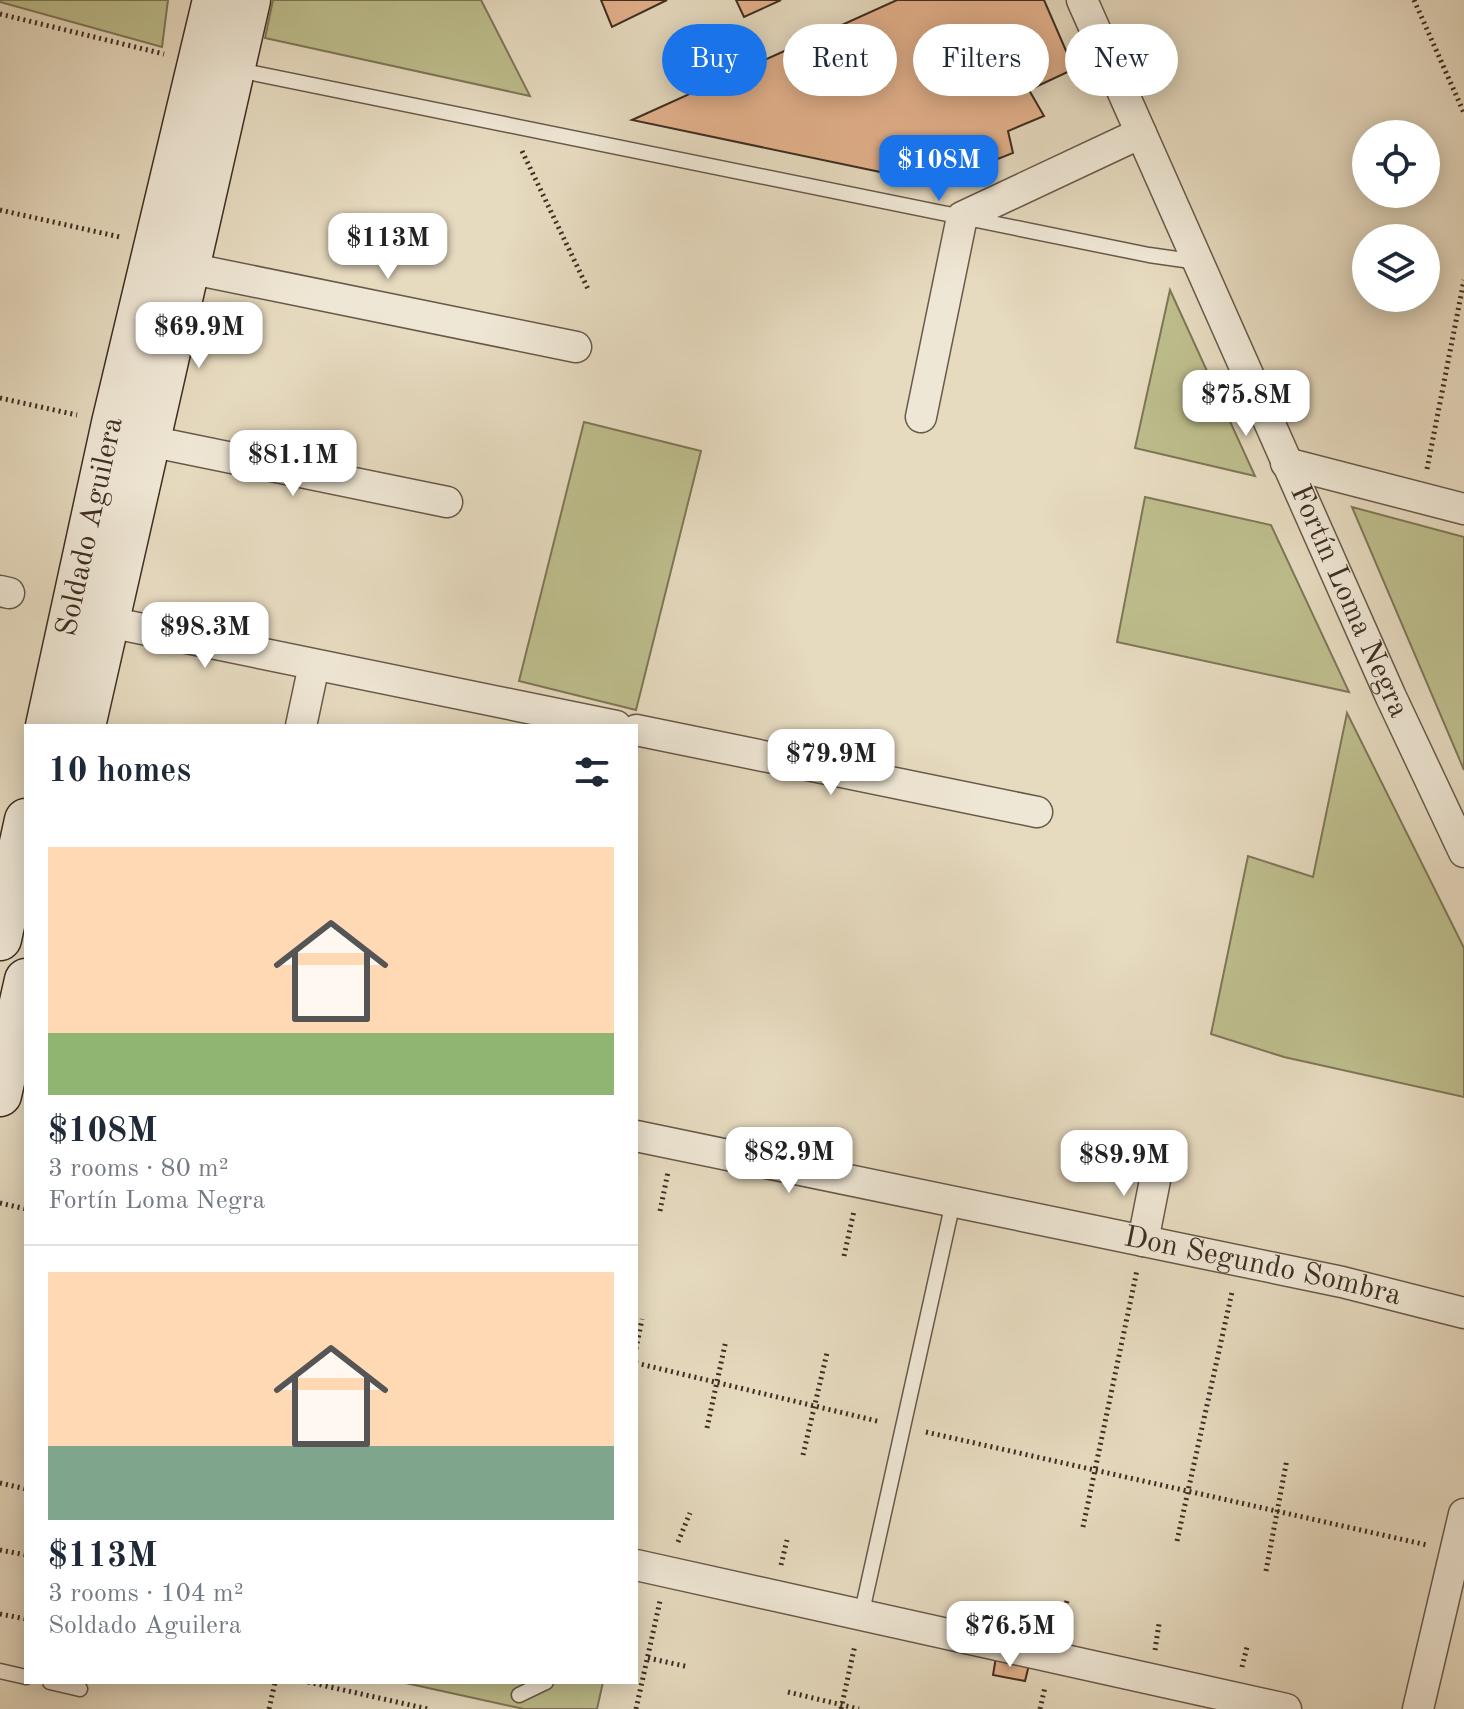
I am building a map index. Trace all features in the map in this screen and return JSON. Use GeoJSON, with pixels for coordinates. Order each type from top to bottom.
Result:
{"type":"FeatureCollection","features":[{"type":"Feature","properties":{"kind":"street","name":"Soldado Aguilera"},"geometry":{"type":"LineString","coordinates":[[214,0],[217,66]]}},
{"type":"Feature","properties":{"kind":"street","name":"Soldado Aguilera"},"geometry":{"type":"LineString","coordinates":[[84,724],[90,618],[131,432],[217,66],[249,0]]}},
{"type":"Feature","properties":{"kind":"street","name":"Fortín Loma Negra"},"geometry":{"type":"LineString","coordinates":[[1082,0],[1286,463],[1464,852]]}},
{"type":"Feature","properties":{"kind":"street"},"geometry":{"type":"LineString","coordinates":[[921,417],[962,217],[1141,133]]}},
{"type":"Feature","properties":{"kind":"street"},"geometry":{"type":"LineString","coordinates":[[172,257],[576,347]]}},
{"type":"Feature","properties":{"kind":"street"},"geometry":{"type":"LineString","coordinates":[[131,432],[447,502]]}},
{"type":"Feature","properties":{"kind":"street"},"geometry":{"type":"LineString","coordinates":[[1286,463],[1464,509]]}},
{"type":"Feature","properties":{"kind":"street","name":"Soldado Aguilera"},"geometry":{"type":"LineString","coordinates":[[48,724],[90,618]]}},
{"type":"Feature","properties":{"kind":"street"},"geometry":{"type":"LineString","coordinates":[[90,618],[606,724]]}},
{"type":"Feature","properties":{"kind":"street"},"geometry":{"type":"LineString","coordinates":[[301,724],[314,665]]}},
{"type":"Feature","properties":{"kind":"street"},"geometry":{"type":"LineString","coordinates":[[638,730],[1037,812]]}},
{"type":"Feature","properties":{"kind":"street"},"geometry":{"type":"LineString","coordinates":[[0,939],[24,829]]}},
{"type":"Feature","properties":{"kind":"street"},"geometry":{"type":"LineString","coordinates":[[0,1095],[18,1001]]}},
{"type":"Feature","properties":{"kind":"street","name":"Don Segundo Sombra"},"geometry":{"type":"LineString","coordinates":[[638,1136],[1239,1261],[1464,1313]]}},
{"type":"Feature","properties":{"kind":"street"},"geometry":{"type":"LineString","coordinates":[[1143,1241],[1158,1165]]}},
{"type":"Feature","properties":{"kind":"street"},"geometry":{"type":"LineString","coordinates":[[1418,1709],[1464,1514]]}},
{"type":"Feature","properties":{"kind":"street"},"geometry":{"type":"LineString","coordinates":[[638,1566],[1286,1709]]}},
{"type":"Feature","properties":{"kind":"lane"},"geometry":{"type":"LineString","coordinates":[[217,66],[1149,255],[1198,262]]}},
{"type":"Feature","properties":{"kind":"lane"},"geometry":{"type":"LineString","coordinates":[[861,1617],[953,1202]]}},
{"type":"Feature","properties":{"kind":"lane"},"geometry":{"type":"LineString","coordinates":[[0,1671],[24,1677]]}},
{"type":"Feature","properties":{"kind":"lane"},"geometry":{"type":"LineString","coordinates":[[59,1684],[80,1689]]}},
{"type":"Feature","properties":{"kind":"lane"},"geometry":{"type":"LineString","coordinates":[[519,1695],[542,1684]]}},
{"type":"Feature","properties":{"kind":"path"},"geometry":{"type":"LineString","coordinates":[[1414,0],[1464,113]]}},
{"type":"Feature","properties":{"kind":"path"},"geometry":{"type":"LineString","coordinates":[[0,14],[217,66]]}},
{"type":"Feature","properties":{"kind":"path"},"geometry":{"type":"LineString","coordinates":[[510,125],[588,289]]}},
{"type":"Feature","properties":{"kind":"path"},"geometry":{"type":"LineString","coordinates":[[0,210],[172,257]]}},
{"type":"Feature","properties":{"kind":"path"},"geometry":{"type":"LineString","coordinates":[[1421,498],[1464,280]]}},
{"type":"Feature","properties":{"kind":"path"},"geometry":{"type":"LineString","coordinates":[[0,398],[131,432]]}},
{"type":"Feature","properties":{"kind":"path"},"geometry":{"type":"LineString","coordinates":[[844,1256],[860,1182]]}},
{"type":"Feature","properties":{"kind":"path"},"geometry":{"type":"LineString","coordinates":[[0,1203],[24,1209]]}},
{"type":"Feature","properties":{"kind":"path"},"geometry":{"type":"LineString","coordinates":[[1083,1527],[1143,1241]]}},
{"type":"Feature","properties":{"kind":"path"},"geometry":{"type":"LineString","coordinates":[[1177,1541],[1239,1261]]}},
{"type":"Feature","properties":{"kind":"path"},"geometry":{"type":"LineString","coordinates":[[638,1339],[642,1319]]}},
{"type":"Feature","properties":{"kind":"path"},"geometry":{"type":"LineString","coordinates":[[707,1428],[726,1340]]}},
{"type":"Feature","properties":{"kind":"path"},"geometry":{"type":"LineString","coordinates":[[803,1455],[827,1353]]}},
{"type":"Feature","properties":{"kind":"path"},"geometry":{"type":"LineString","coordinates":[[638,1363],[1455,1552]]}},
{"type":"Feature","properties":{"kind":"path"},"geometry":{"type":"LineString","coordinates":[[1266,1571],[1287,1459]]}},
{"type":"Feature","properties":{"kind":"path"},"geometry":{"type":"LineString","coordinates":[[0,1483],[24,1489]]}},
{"type":"Feature","properties":{"kind":"path"},"geometry":{"type":"LineString","coordinates":[[636,1709],[666,1573],[690,1513]]}},
{"type":"Feature","properties":{"kind":"path"},"geometry":{"type":"LineString","coordinates":[[0,1550],[24,1555]]}},
{"type":"Feature","properties":{"kind":"path"},"geometry":{"type":"LineString","coordinates":[[0,1614],[24,1619]]}},
{"type":"Feature","properties":{"kind":"path"},"geometry":{"type":"LineString","coordinates":[[842,1707],[861,1617]]}},
{"type":"Feature","properties":{"kind":"path"},"geometry":{"type":"LineString","coordinates":[[648,1658],[689,1667]]}},
{"type":"Feature","properties":{"kind":"path"},"geometry":{"type":"LineString","coordinates":[[269,1709],[275,1684]]}},
{"type":"Feature","properties":{"kind":"path"},"geometry":{"type":"LineString","coordinates":[[317,1684],[428,1709]]}},
{"type":"Feature","properties":{"kind":"path"},"geometry":{"type":"LineString","coordinates":[[788,1692],[859,1709]]}},
{"type":"Feature","properties":{"kind":"green space"},"geometry":{"type":"Polygon","coordinates":[[[168,0],[162,47],[0,2],[168,0]]]}},
{"type":"Feature","properties":{"kind":"green space"},"geometry":{"type":"Polygon","coordinates":[[[273,0],[481,0],[530,96],[265,38],[273,0]]]}},
{"type":"Feature","properties":{"kind":"green space"},"geometry":{"type":"Polygon","coordinates":[[[1170,290],[1255,476],[1135,448],[1170,290]]]}},
{"type":"Feature","properties":{"kind":"green space"},"geometry":{"type":"Polygon","coordinates":[[[584,422],[701,451],[636,710],[519,681],[584,422]]]}},
{"type":"Feature","properties":{"kind":"green space"},"geometry":{"type":"Polygon","coordinates":[[[1145,497],[1271,525],[1349,692],[1117,642],[1145,497]]]}},
{"type":"Feature","properties":{"kind":"green space"},"geometry":{"type":"Polygon","coordinates":[[[1352,507],[1464,537],[1464,770],[1352,507]]]}},
{"type":"Feature","properties":{"kind":"green space"},"geometry":{"type":"Polygon","coordinates":[[[1347,713],[1464,948],[1464,1097],[1284,1057],[1211,1034],[1248,856],[1313,877],[1347,713]]]}},
{"type":"Feature","properties":{"kind":"green space"},"geometry":{"type":"Polygon","coordinates":[[[410,1684],[603,1684],[597,1709],[524,1709],[410,1684]]]}},
{"type":"Feature","properties":{"kind":"building"},"geometry":{"type":"Polygon","coordinates":[[[601,0],[667,0],[612,27],[601,0]]]}},
{"type":"Feature","properties":{"kind":"building"},"geometry":{"type":"Polygon","coordinates":[[[736,0],[781,0],[744,17],[736,0]]]}},
{"type":"Feature","properties":{"kind":"building"},"geometry":{"type":"Polygon","coordinates":[[[897,0],[1044,0],[1065,48],[1065,73],[1049,81],[1049,24],[913,24],[913,96],[1032,96],[1044,116],[1008,131],[1013,153],[965,172],[914,160],[909,178],[632,120],[685,96],[767,96],[767,59],[783,52],[783,96],[897,96],[897,24],[844,24],[897,0]]]}},
{"type":"Feature","properties":{"kind":"building"},"geometry":{"type":"Polygon","coordinates":[[[996,1657],[1029,1665],[1025,1681],[993,1675],[996,1657]]]}}]}
